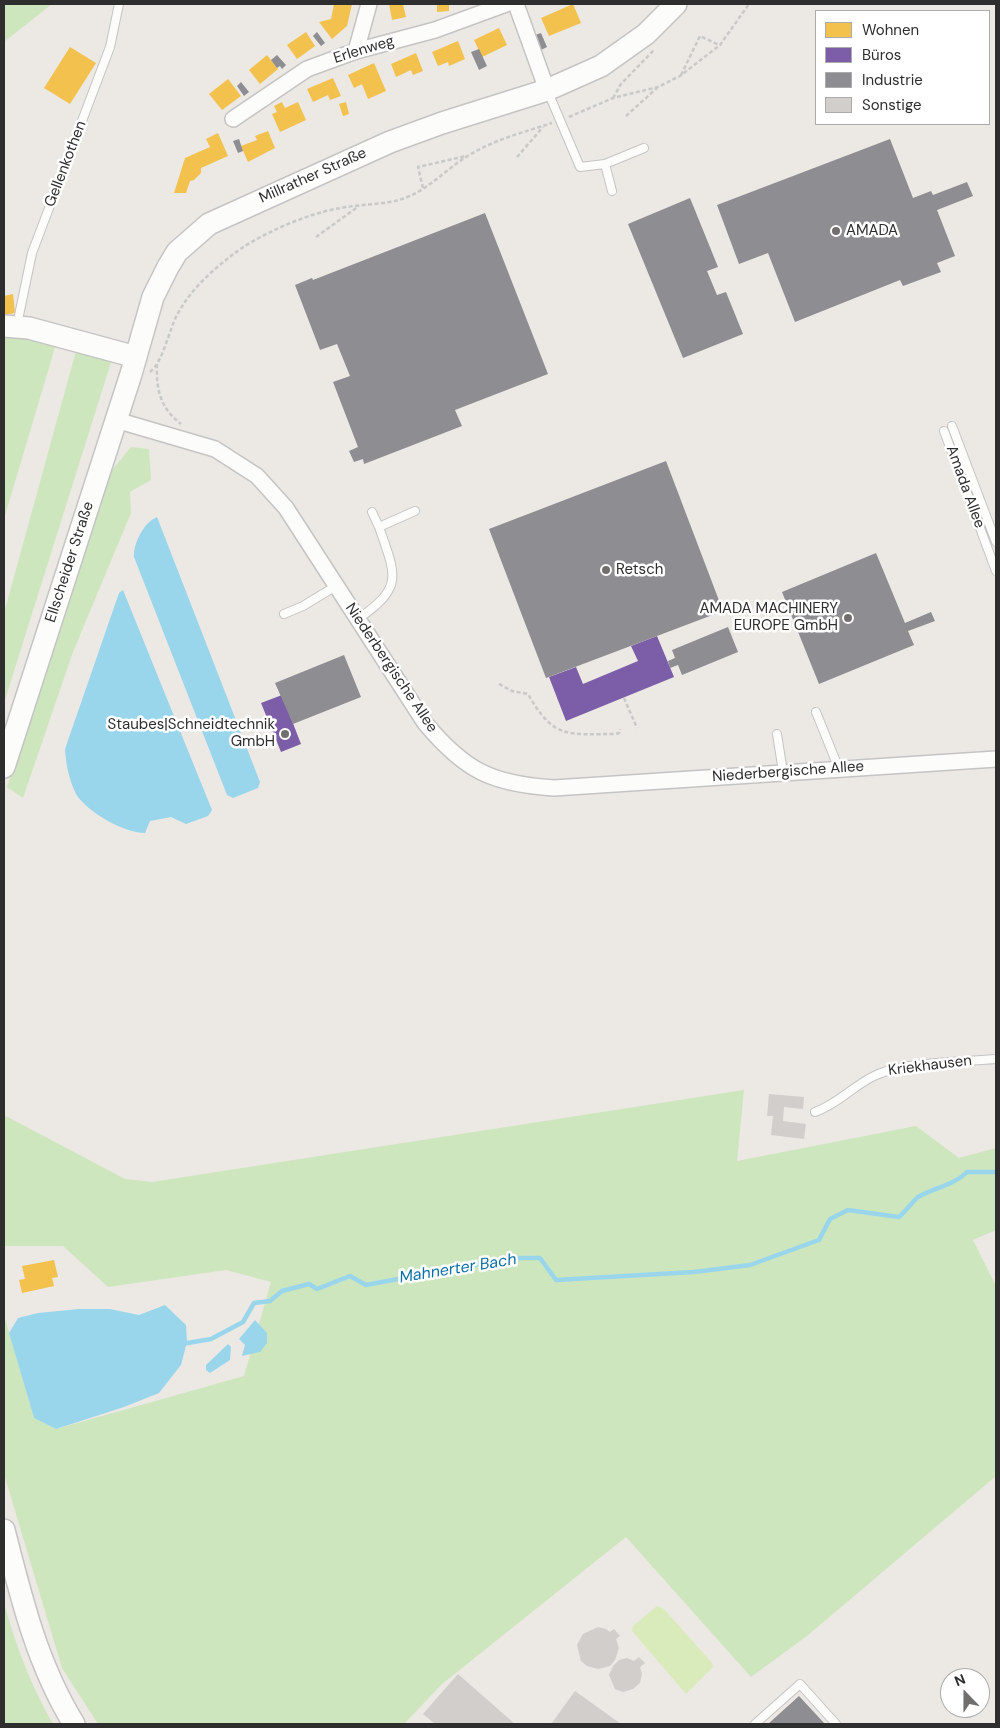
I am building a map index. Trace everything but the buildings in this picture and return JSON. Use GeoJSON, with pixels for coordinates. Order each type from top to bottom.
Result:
{"type":"FeatureCollection","features":[{"type":"Feature","properties":{"kind":"main road","name":"Millrather Straße"},"geometry":{"type":"LineString","coordinates":[[133,365],[153,297],[168,267],[188,240],[210,224],[390,142],[442,123],[547,90],[580,76],[619,55],[646,34],[676,4]]}},
{"type":"Feature","properties":{"kind":"main road"},"geometry":{"type":"LineString","coordinates":[[16,326],[99,347],[133,365]]}},
{"type":"Feature","properties":{"kind":"main road","name":"Ellscheider Straße"},"geometry":{"type":"LineString","coordinates":[[4,767],[133,365]]}},
{"type":"Feature","properties":{"kind":"main road"},"geometry":{"type":"LineString","coordinates":[[4,1530],[33,1638],[47,1673],[74,1724]]}},
{"type":"Feature","properties":{"kind":"street"},"geometry":{"type":"LineString","coordinates":[[356,51],[370,4]]}},
{"type":"Feature","properties":{"kind":"street","name":"Erlenweg"},"geometry":{"type":"LineString","coordinates":[[233,119],[306,69],[356,51],[435,30],[506,4]]}},
{"type":"Feature","properties":{"kind":"street"},"geometry":{"type":"LineString","coordinates":[[516,4],[547,90]]}},
{"type":"Feature","properties":{"kind":"street","name":"Niederbergische Allee"},"geometry":{"type":"LineString","coordinates":[[116,420],[215,449],[246,468],[268,487],[286,508],[425,723],[440,742],[462,761],[490,777],[523,785],[554,788],[996,759]]}},
{"type":"Feature","properties":{"kind":"lane","name":"Gellenkothen"},"geometry":{"type":"LineString","coordinates":[[16,326],[32,254],[110,47],[119,4]]}},
{"type":"Feature","properties":{"kind":"lane"},"geometry":{"type":"LineString","coordinates":[[547,90],[580,166],[605,164],[644,148]]}},
{"type":"Feature","properties":{"kind":"lane"},"geometry":{"type":"LineString","coordinates":[[605,164],[612,191]]}},
{"type":"Feature","properties":{"kind":"lane","name":"Amada Allee"},"geometry":{"type":"LineString","coordinates":[[952,426],[996,542]]}},
{"type":"Feature","properties":{"kind":"lane","name":"Amada Allee"},"geometry":{"type":"LineString","coordinates":[[944,430],[996,571]]}},
{"type":"Feature","properties":{"kind":"lane"},"geometry":{"type":"LineString","coordinates":[[379,527],[415,511]]}},
{"type":"Feature","properties":{"kind":"lane"},"geometry":{"type":"LineString","coordinates":[[358,619],[386,597],[392,584],[393,572],[379,527],[372,512]]}},
{"type":"Feature","properties":{"kind":"lane"},"geometry":{"type":"LineString","coordinates":[[284,614],[304,606],[336,586]]}},
{"type":"Feature","properties":{"kind":"lane"},"geometry":{"type":"LineString","coordinates":[[816,712],[839,769]]}},
{"type":"Feature","properties":{"kind":"lane"},"geometry":{"type":"LineString","coordinates":[[777,734],[783,772]]}},
{"type":"Feature","properties":{"kind":"lane","name":"Kriekhausen"},"geometry":{"type":"LineString","coordinates":[[815,1112],[834,1104],[881,1073],[954,1061],[996,1059]]}},
{"type":"Feature","properties":{"kind":"lane"},"geometry":{"type":"LineString","coordinates":[[755,1724],[800,1684],[836,1724]]}},
{"type":"Feature","properties":{"kind":"path"},"geometry":{"type":"LineString","coordinates":[[190,428],[173,417],[161,399],[156,380],[157,364],[172,325],[188,298],[204,280],[231,256],[266,236],[318,214],[400,200],[423,188],[468,155],[491,144],[560,120],[613,98],[658,87],[680,76],[720,45],[749,4]]}},
{"type":"Feature","properties":{"kind":"path"},"geometry":{"type":"LineString","coordinates":[[680,76],[700,36],[720,45]]}},
{"type":"Feature","properties":{"kind":"path"},"geometry":{"type":"LineString","coordinates":[[626,116],[658,87]]}},
{"type":"Feature","properties":{"kind":"path"},"geometry":{"type":"LineString","coordinates":[[517,158],[544,126]]}},
{"type":"Feature","properties":{"kind":"path"},"geometry":{"type":"LineString","coordinates":[[423,188],[418,167],[468,155]]}},
{"type":"Feature","properties":{"kind":"path"},"geometry":{"type":"LineString","coordinates":[[316,237],[360,206]]}},
{"type":"Feature","properties":{"kind":"path"},"geometry":{"type":"LineString","coordinates":[[133,365],[146,375],[157,364]]}},
{"type":"Feature","properties":{"kind":"path"},"geometry":{"type":"LineString","coordinates":[[499,684],[512,691],[528,694],[541,716],[564,732],[620,734],[620,729]]}},
{"type":"Feature","properties":{"kind":"path"},"geometry":{"type":"LineString","coordinates":[[624,698],[636,728]]}},
{"type":"Feature","properties":{"kind":"green space"},"geometry":{"type":"Polygon","coordinates":[[[4,4],[52,4],[4,42],[4,4]]]}},
{"type":"Feature","properties":{"kind":"green space"},"geometry":{"type":"Polygon","coordinates":[[[4,334],[56,344],[4,519],[4,334]]]}},
{"type":"Feature","properties":{"kind":"green space"},"geometry":{"type":"Polygon","coordinates":[[[76,351],[112,359],[4,703],[4,613],[76,351]]]}},
{"type":"Feature","properties":{"kind":"green space"},"geometry":{"type":"Polygon","coordinates":[[[131,447],[149,449],[151,480],[130,492],[131,513],[73,652],[23,798],[7,787],[112,470],[131,447]]]}},
{"type":"Feature","properties":{"kind":"green space"},"geometry":{"type":"Polygon","coordinates":[[[744,1090],[737,1161],[916,1126],[959,1158],[996,1148],[996,1230],[973,1240],[996,1286],[996,1476],[807,1636],[751,1677],[626,1537],[442,1684],[404,1724],[98,1724],[62,1668],[4,1474],[4,1315],[34,1418],[56,1429],[244,1376],[271,1282],[226,1270],[108,1287],[63,1246],[4,1246],[4,1115],[125,1179],[152,1182],[744,1090]]]}},
{"type":"Feature","properties":{"kind":"green space"},"geometry":{"type":"Polygon","coordinates":[[[4,1603],[25,1665],[53,1724],[4,1724],[4,1603]]]}},
{"type":"Feature","properties":{"kind":"green space"},"geometry":{"type":"Polygon","coordinates":[[[657,1606],[664,1609],[712,1663],[713,1667],[686,1694],[632,1631],[633,1626],[657,1606]]]}},
{"type":"Feature","properties":{"kind":"water"},"geometry":{"type":"Polygon","coordinates":[[[157,517],[260,782],[258,788],[233,798],[227,795],[134,557],[135,546],[140,534],[157,517]]]}},
{"type":"Feature","properties":{"kind":"water"},"geometry":{"type":"Polygon","coordinates":[[[123,590],[212,810],[208,816],[186,824],[171,817],[150,821],[145,833],[136,832],[117,825],[88,808],[76,794],[71,783],[65,755],[65,749],[119,593],[123,590]]]}},
{"type":"Feature","properties":{"kind":"water"},"geometry":{"type":"Polygon","coordinates":[[[165,1305],[186,1325],[187,1342],[181,1365],[159,1393],[124,1407],[56,1429],[34,1418],[9,1333],[18,1318],[38,1313],[79,1309],[110,1309],[139,1315],[165,1305]]]}},
{"type":"Feature","properties":{"kind":"water"},"geometry":{"type":"Polygon","coordinates":[[[255,1320],[267,1333],[267,1343],[260,1352],[242,1356],[245,1345],[239,1339],[255,1320]]]}},
{"type":"Feature","properties":{"kind":"water"},"geometry":{"type":"Polygon","coordinates":[[[228,1344],[231,1347],[230,1360],[210,1373],[206,1370],[206,1365],[228,1344]]]}},
{"type":"Feature","properties":{"kind":"waterway","name":"Mahnerter Bach"},"geometry":{"type":"LineString","coordinates":[[182,1344],[211,1339],[243,1322],[254,1303],[270,1301],[282,1291],[309,1284],[317,1289],[350,1276],[366,1285],[511,1258],[540,1258],[556,1280],[694,1272],[750,1265],[819,1240],[830,1219],[848,1210],[899,1217],[918,1197],[962,1177],[967,1172],[996,1172]]}},
{"type":"Feature","properties":{"kind":"place","name":"AMADA"},"geometry":{"type":"Point","coordinates":[836,231]}},
{"type":"Feature","properties":{"kind":"place","name":"Retsch"},"geometry":{"type":"Point","coordinates":[606,570]}},
{"type":"Feature","properties":{"kind":"place","name":"AMADA MACHINERY EUROPE GmbH"},"geometry":{"type":"Point","coordinates":[848,618]}},
{"type":"Feature","properties":{"kind":"place","name":"Staubes|Schneidtechnik GmbH"},"geometry":{"type":"Point","coordinates":[285,734]}}]}
